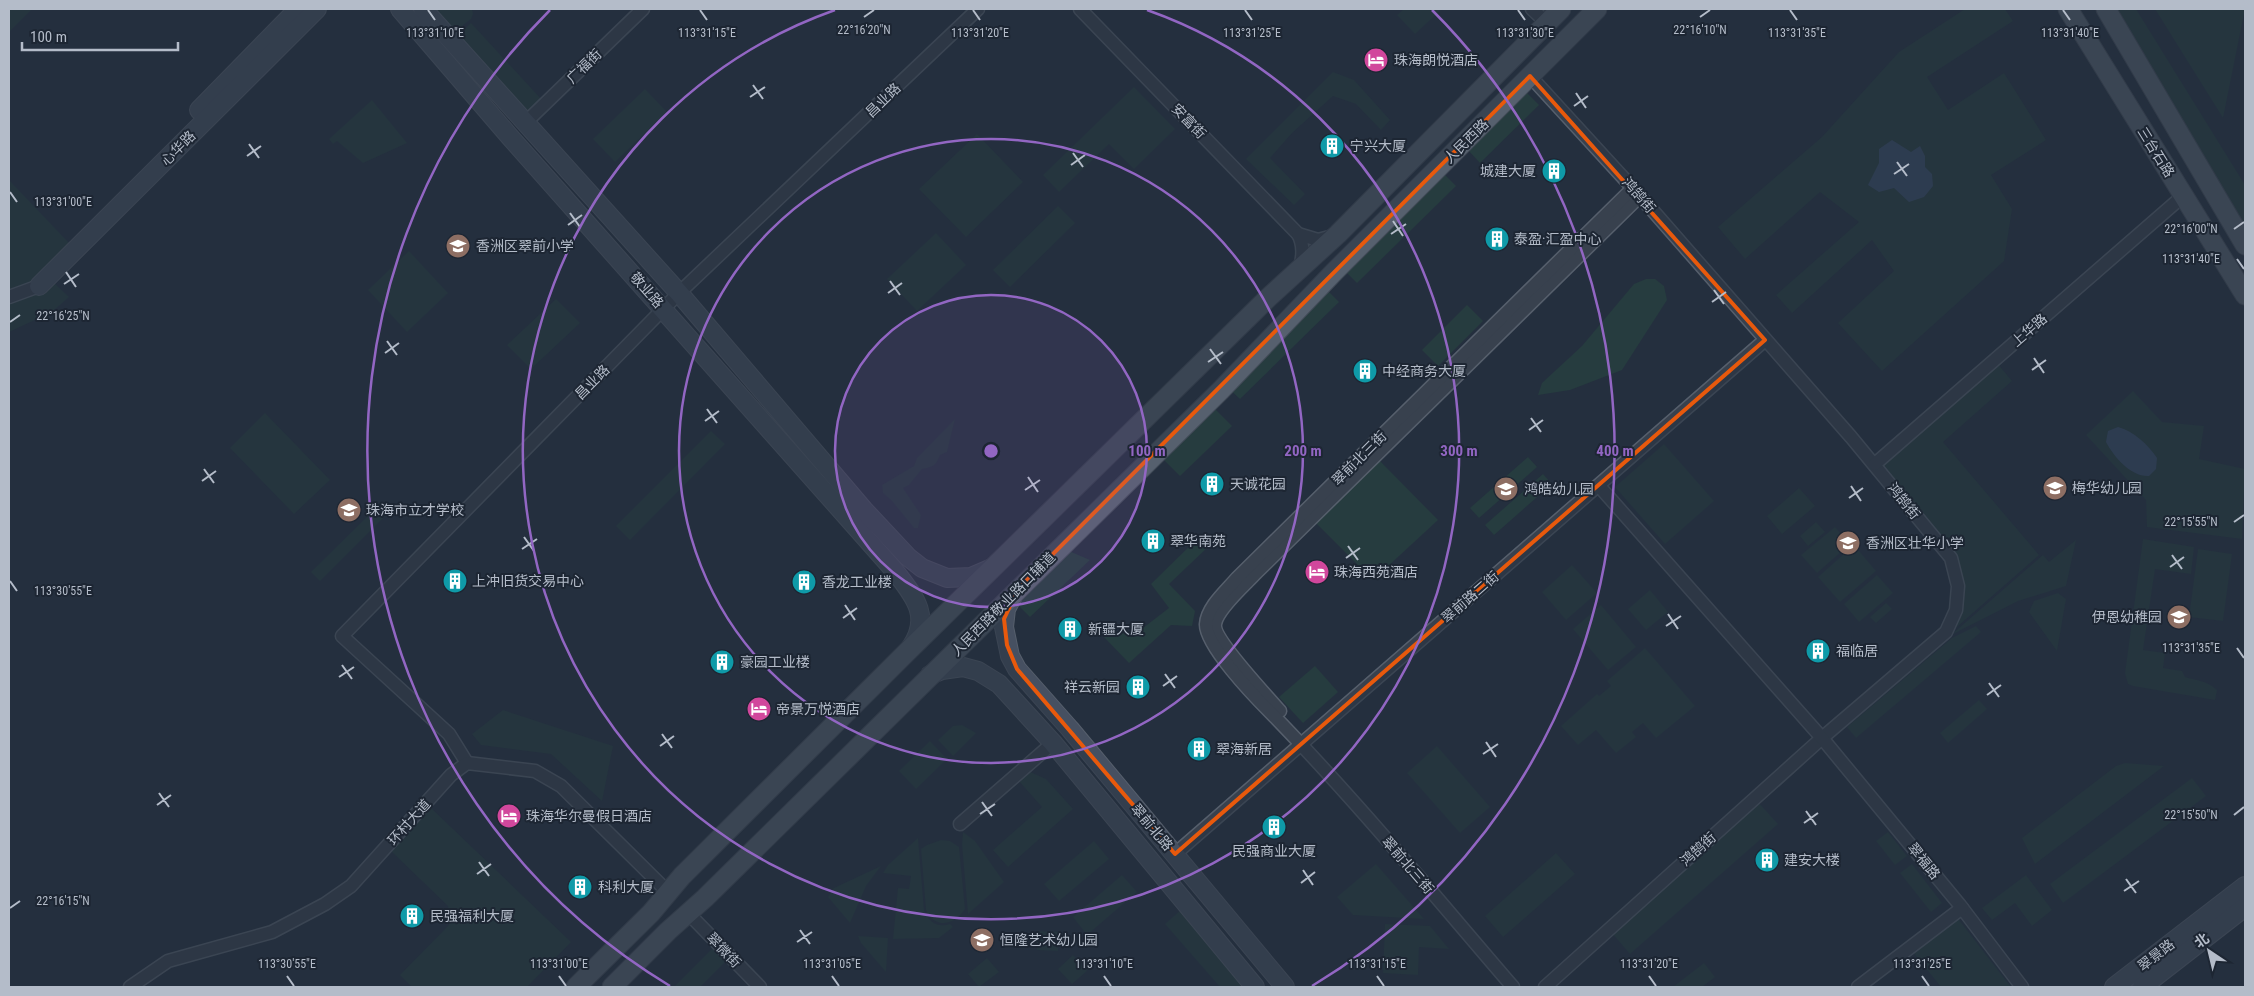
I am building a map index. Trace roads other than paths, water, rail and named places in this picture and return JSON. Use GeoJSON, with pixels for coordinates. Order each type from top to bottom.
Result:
{"type":"FeatureCollection","features":[{"type":"Feature","properties":{"kind":"main road","name":"心华路"},"geometry":{"type":"LineString","coordinates":[[39,286],[87,225],[298,9]]}},
{"type":"Feature","properties":{"kind":"main road","name":"心华路"},"geometry":{"type":"LineString","coordinates":[[39,286],[317,9]]}},
{"type":"Feature","properties":{"kind":"main road","name":"敬业路"},"geometry":{"type":"LineString","coordinates":[[400,9],[894,570],[918,604],[921,617],[921,627],[909,650]]}},
{"type":"Feature","properties":{"kind":"main road","name":"敬业路"},"geometry":{"type":"LineString","coordinates":[[423,9],[679,293],[858,503],[908,558],[928,571],[947,578],[971,577],[996,566]]}},
{"type":"Feature","properties":{"kind":"main road","name":"人民西路"},"geometry":{"type":"LineString","coordinates":[[1300,269],[1338,234],[1561,9]]}},
{"type":"Feature","properties":{"kind":"main road","name":"人民西路"},"geometry":{"type":"LineString","coordinates":[[1334,272],[1597,9]]}},
{"type":"Feature","properties":{"kind":"main road","name":"三台石路"},"geometry":{"type":"LineString","coordinates":[[2068,9],[2245,295]]}},
{"type":"Feature","properties":{"kind":"main road"},"geometry":{"type":"LineString","coordinates":[[2079,9],[2097,16],[2136,60],[2245,245]]}},
{"type":"Feature","properties":{"kind":"main road"},"geometry":{"type":"LineString","coordinates":[[2097,16],[2110,77]]}},
{"type":"Feature","properties":{"kind":"main road"},"geometry":{"type":"LineString","coordinates":[[576,987],[909,650],[1300,269]]}},
{"type":"Feature","properties":{"kind":"main road","name":"人民西路敬业路口辅道"},"geometry":{"type":"LineString","coordinates":[[612,987],[1249,362],[1334,272]]}},
{"type":"Feature","properties":{"kind":"main road","name":"翠前北路"},"geometry":{"type":"LineString","coordinates":[[1018,589],[1006,609],[1004,619],[1007,646],[1017,669],[1070,729],[1285,987]]}},
{"type":"Feature","properties":{"kind":"main road","name":"翠前北路"},"geometry":{"type":"LineString","coordinates":[[930,676],[942,670],[963,666],[978,671],[999,684],[1053,743],[1255,987]]}},
{"type":"Feature","properties":{"kind":"main road","name":"翠景路"},"geometry":{"type":"LineString","coordinates":[[2114,987],[2245,886]]}},
{"type":"Feature","properties":{"kind":"main road","name":"翠景路"},"geometry":{"type":"LineString","coordinates":[[2142,987],[2245,907]]}},
{"type":"Feature","properties":{"kind":"street","name":"广福街"},"geometry":{"type":"LineString","coordinates":[[525,123],[643,9]]}},
{"type":"Feature","properties":{"kind":"street","name":"昌业路"},"geometry":{"type":"LineString","coordinates":[[467,764],[449,734],[342,636],[679,293],[978,9]]}},
{"type":"Feature","properties":{"kind":"street","name":"安富街"},"geometry":{"type":"LineString","coordinates":[[1080,9],[1298,234]]}},
{"type":"Feature","properties":{"kind":"street"},"geometry":{"type":"LineString","coordinates":[[1532,9],[1547,23]]}},
{"type":"Feature","properties":{"kind":"street","name":"鸿鹄街"},"geometry":{"type":"LineString","coordinates":[[1530,76],[1636,192],[1875,464],[1951,558],[1958,586],[1956,610],[1946,632],[1822,738],[1545,987]]}},
{"type":"Feature","properties":{"kind":"street","name":"翠前北三街"},"geometry":{"type":"LineString","coordinates":[[1513,987],[1302,744],[1292,725],[1220,640],[1215,624],[1219,615],[1266,563],[1636,192]]}},
{"type":"Feature","properties":{"kind":"street","name":"上华路"},"geometry":{"type":"LineString","coordinates":[[1875,464],[2183,196]]}},
{"type":"Feature","properties":{"kind":"street"},"geometry":{"type":"LineString","coordinates":[[1298,234],[1318,240],[1338,234]]}},
{"type":"Feature","properties":{"kind":"street"},"geometry":{"type":"LineString","coordinates":[[1298,234],[1301,240],[1303,257],[1300,269]]}},
{"type":"Feature","properties":{"kind":"street","name":"心华路"},"geometry":{"type":"LineString","coordinates":[[9,297],[39,286]]}},
{"type":"Feature","properties":{"kind":"street","name":"翠前路二街"},"geometry":{"type":"LineString","coordinates":[[1175,854],[1766,340]]}},
{"type":"Feature","properties":{"kind":"street","name":"翠福路"},"geometry":{"type":"LineString","coordinates":[[1599,486],[1822,738],[1962,908],[2022,987]]}},
{"type":"Feature","properties":{"kind":"street"},"geometry":{"type":"LineString","coordinates":[[960,824],[1053,743]]}},
{"type":"Feature","properties":{"kind":"street"},"geometry":{"type":"LineString","coordinates":[[467,764],[535,771],[561,786],[668,892]]}},
{"type":"Feature","properties":{"kind":"street","name":"环村大道"},"geometry":{"type":"LineString","coordinates":[[130,987],[168,961],[272,932],[325,904],[351,886],[451,775],[467,764]]}},
{"type":"Feature","properties":{"kind":"street"},"geometry":{"type":"LineString","coordinates":[[1858,987],[1962,908]]}},
{"type":"Feature","properties":{"kind":"street","name":"翠微街"},"geometry":{"type":"LineString","coordinates":[[688,913],[760,987]]}},
{"type":"Feature","properties":{"kind":"water"},"geometry":{"type":"Polygon","coordinates":[[[1892,140],[1911,152],[1920,146],[1925,156],[1925,167],[1932,174],[1933,186],[1924,197],[1909,202],[1894,188],[1879,192],[1868,185],[1879,163],[1879,149],[1892,140]]]}},
{"type":"Feature","properties":{"kind":"water"},"geometry":{"type":"Polygon","coordinates":[[[2118,427],[2140,439],[2157,458],[2156,469],[2149,476],[2130,470],[2118,460],[2109,448],[2106,442],[2108,431],[2118,427]]]}},
{"type":"Feature","properties":{"kind":"place","name":"珠海朗悦酒店"},"geometry":{"type":"Point","coordinates":[1376,60]}},
{"type":"Feature","properties":{"kind":"place","name":"宁兴大厦"},"geometry":{"type":"Point","coordinates":[1332,146]}},
{"type":"Feature","properties":{"kind":"place","name":"城建大厦"},"geometry":{"type":"Point","coordinates":[1554,171]}},
{"type":"Feature","properties":{"kind":"place","name":"泰盈·汇盈中心"},"geometry":{"type":"Point","coordinates":[1497,239]}},
{"type":"Feature","properties":{"kind":"place","name":"香洲区翠前小学"},"geometry":{"type":"Point","coordinates":[458,246]}},
{"type":"Feature","properties":{"kind":"place","name":"中经商务大厦"},"geometry":{"type":"Point","coordinates":[1365,371]}},
{"type":"Feature","properties":{"kind":"place","name":"天诚花园"},"geometry":{"type":"Point","coordinates":[1212,484]}},
{"type":"Feature","properties":{"kind":"place","name":"梅华幼儿园"},"geometry":{"type":"Point","coordinates":[2055,488]}},
{"type":"Feature","properties":{"kind":"place","name":"鸿皓幼儿园"},"geometry":{"type":"Point","coordinates":[1506,489]}},
{"type":"Feature","properties":{"kind":"place","name":"珠海市立才学校"},"geometry":{"type":"Point","coordinates":[349,510]}},
{"type":"Feature","properties":{"kind":"place","name":"翠华南苑"},"geometry":{"type":"Point","coordinates":[1153,541]}},
{"type":"Feature","properties":{"kind":"place","name":"香洲区壮华小学"},"geometry":{"type":"Point","coordinates":[1848,543]}},
{"type":"Feature","properties":{"kind":"place","name":"珠海西苑酒店"},"geometry":{"type":"Point","coordinates":[1317,572]}},
{"type":"Feature","properties":{"kind":"place","name":"上冲旧货交易中心"},"geometry":{"type":"Point","coordinates":[455,581]}},
{"type":"Feature","properties":{"kind":"place","name":"香龙工业楼"},"geometry":{"type":"Point","coordinates":[804,582]}},
{"type":"Feature","properties":{"kind":"place","name":"伊恩幼稚园"},"geometry":{"type":"Point","coordinates":[2179,617]}},
{"type":"Feature","properties":{"kind":"place","name":"新疆大厦"},"geometry":{"type":"Point","coordinates":[1070,629]}},
{"type":"Feature","properties":{"kind":"place","name":"福临居"},"geometry":{"type":"Point","coordinates":[1818,651]}},
{"type":"Feature","properties":{"kind":"place","name":"豪园工业楼"},"geometry":{"type":"Point","coordinates":[722,662]}},
{"type":"Feature","properties":{"kind":"place","name":"祥云新园"},"geometry":{"type":"Point","coordinates":[1138,687]}},
{"type":"Feature","properties":{"kind":"place","name":"帝景万悦酒店"},"geometry":{"type":"Point","coordinates":[759,709]}},
{"type":"Feature","properties":{"kind":"place","name":"翠海新居"},"geometry":{"type":"Point","coordinates":[1199,749]}},
{"type":"Feature","properties":{"kind":"place","name":"珠海华尔曼假日酒店"},"geometry":{"type":"Point","coordinates":[509,816]}},
{"type":"Feature","properties":{"kind":"place","name":"民强商业大厦"},"geometry":{"type":"Point","coordinates":[1274,827]}},
{"type":"Feature","properties":{"kind":"place","name":"建安大楼"},"geometry":{"type":"Point","coordinates":[1767,860]}},
{"type":"Feature","properties":{"kind":"place","name":"科利大厦"},"geometry":{"type":"Point","coordinates":[580,887]}},
{"type":"Feature","properties":{"kind":"place","name":"民强福利大厦"},"geometry":{"type":"Point","coordinates":[412,916]}},
{"type":"Feature","properties":{"kind":"place","name":"恒隆艺术幼儿园"},"geometry":{"type":"Point","coordinates":[982,940]}}]}
